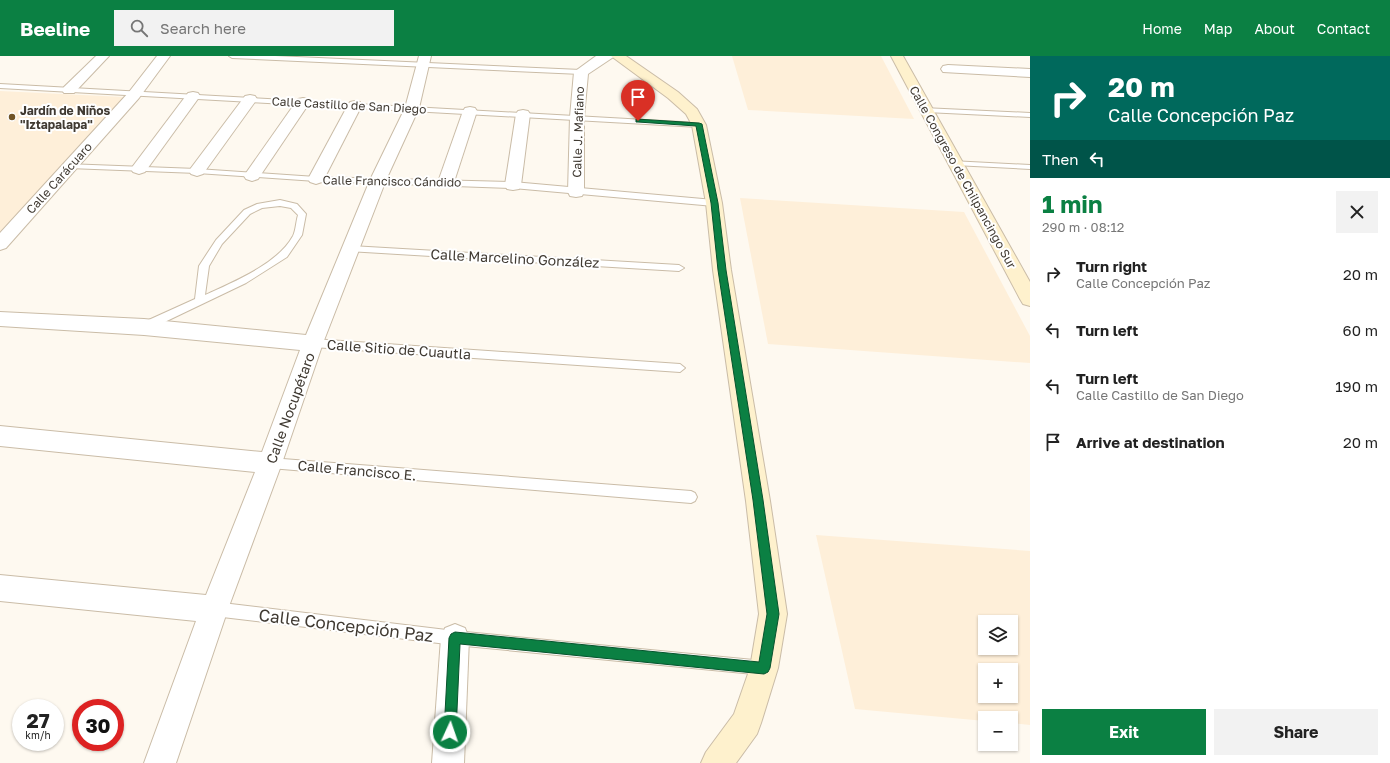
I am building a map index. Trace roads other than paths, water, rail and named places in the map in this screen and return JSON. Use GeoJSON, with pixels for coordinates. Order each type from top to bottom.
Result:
{"type":"FeatureCollection","features":[{"type":"Feature","properties":{"kind":"street"},"geometry":{"type":"LineString","coordinates":[[69,90],[103,56]]}},
{"type":"Feature","properties":{"kind":"street","name":"Calle Carácuaro"},"geometry":{"type":"LineString","coordinates":[[0,244],[134,95],[164,56]]}},
{"type":"Feature","properties":{"kind":"street"},"geometry":{"type":"LineString","coordinates":[[581,72],[602,58],[609,56]]}},
{"type":"Feature","properties":{"kind":"street"},"geometry":{"type":"LineString","coordinates":[[617,56],[673,95],[692,112],[699,124],[714,203],[722,270],[758,500],[773,614],[764,668],[746,723],[717,763]]}},
{"type":"Feature","properties":{"kind":"street","name":"Calle Congreso de Chilpancingo Sur"},"geometry":{"type":"LineString","coordinates":[[897,56],[954,163],[1030,299]]}},
{"type":"Feature","properties":{"kind":"street","name":"Calle Nocupétaro"},"geometry":{"type":"LineString","coordinates":[[160,763],[214,609],[270,463],[313,343],[378,180],[412,108],[424,60]]}},
{"type":"Feature","properties":{"kind":"street"},"geometry":{"type":"LineString","coordinates":[[948,69],[1030,73]]}},
{"type":"Feature","properties":{"kind":"street","name":"Calle J. Mafiano"},"geometry":{"type":"LineString","coordinates":[[576,192],[577,117],[581,72]]}},
{"type":"Feature","properties":{"kind":"street"},"geometry":{"type":"LineString","coordinates":[[139,169],[193,96]]}},
{"type":"Feature","properties":{"kind":"street"},"geometry":{"type":"LineString","coordinates":[[197,171],[250,99]]}},
{"type":"Feature","properties":{"kind":"street"},"geometry":{"type":"LineString","coordinates":[[252,176],[303,102]]}},
{"type":"Feature","properties":{"kind":"street"},"geometry":{"type":"LineString","coordinates":[[316,180],[355,105]]}},
{"type":"Feature","properties":{"kind":"street"},"geometry":{"type":"LineString","coordinates":[[446,182],[470,111]]}},
{"type":"Feature","properties":{"kind":"street"},"geometry":{"type":"LineString","coordinates":[[513,185],[522,114]]}},
{"type":"Feature","properties":{"kind":"street","name":"Calle Sitio de Cuautla"},"geometry":{"type":"LineString","coordinates":[[0,319],[144,327],[313,343]]}},
{"type":"Feature","properties":{"kind":"street","name":"Calle Francisco E."},"geometry":{"type":"LineString","coordinates":[[0,436],[270,463]]}},
{"type":"Feature","properties":{"kind":"street","name":"Calle Concepción Paz"},"geometry":{"type":"LineString","coordinates":[[0,588],[214,609]]}},
{"type":"Feature","properties":{"kind":"street"},"geometry":{"type":"LineString","coordinates":[[448,763],[455,638]]}},
{"type":"Feature","properties":{"kind":"lane"},"geometry":{"type":"LineString","coordinates":[[232,56],[424,60],[581,72]]}},
{"type":"Feature","properties":{"kind":"lane","name":"Calle Castillo de San Diego"},"geometry":{"type":"LineString","coordinates":[[0,86],[134,95],[193,96],[699,124]]}},
{"type":"Feature","properties":{"kind":"lane"},"geometry":{"type":"LineString","coordinates":[[926,110],[1030,115]]}},
{"type":"Feature","properties":{"kind":"lane"},"geometry":{"type":"LineString","coordinates":[[954,163],[1030,167]]}},
{"type":"Feature","properties":{"kind":"lane","name":"Calle Francisco Cándido"},"geometry":{"type":"LineString","coordinates":[[69,166],[197,171],[316,180],[378,180],[513,185],[576,192],[714,203]]}},
{"type":"Feature","properties":{"kind":"lane"},"geometry":{"type":"LineString","coordinates":[[144,327],[199,302],[243,282],[284,255],[298,235],[302,214],[294,206],[280,203],[260,206],[247,212],[219,242],[204,266],[199,302]]}},
{"type":"Feature","properties":{"kind":"lane","name":"Calle Marcelino González"},"geometry":{"type":"LineString","coordinates":[[351,249],[679,268]]}},
{"type":"Feature","properties":{"kind":"lane","name":"Calle Sitio de Cuautla"},"geometry":{"type":"LineString","coordinates":[[313,343],[680,368]]}},
{"type":"Feature","properties":{"kind":"lane","name":"Calle Francisco E."},"geometry":{"type":"LineString","coordinates":[[270,463],[691,497]]}},
{"type":"Feature","properties":{"kind":"lane","name":"Calle Concepción Paz"},"geometry":{"type":"LineString","coordinates":[[214,609],[455,638],[764,668]]}},
{"type":"Feature","properties":{"kind":"place","name":"Jardín de Niños \"Iztapalapa\""},"geometry":{"type":"Point","coordinates":[12,117]}}]}
